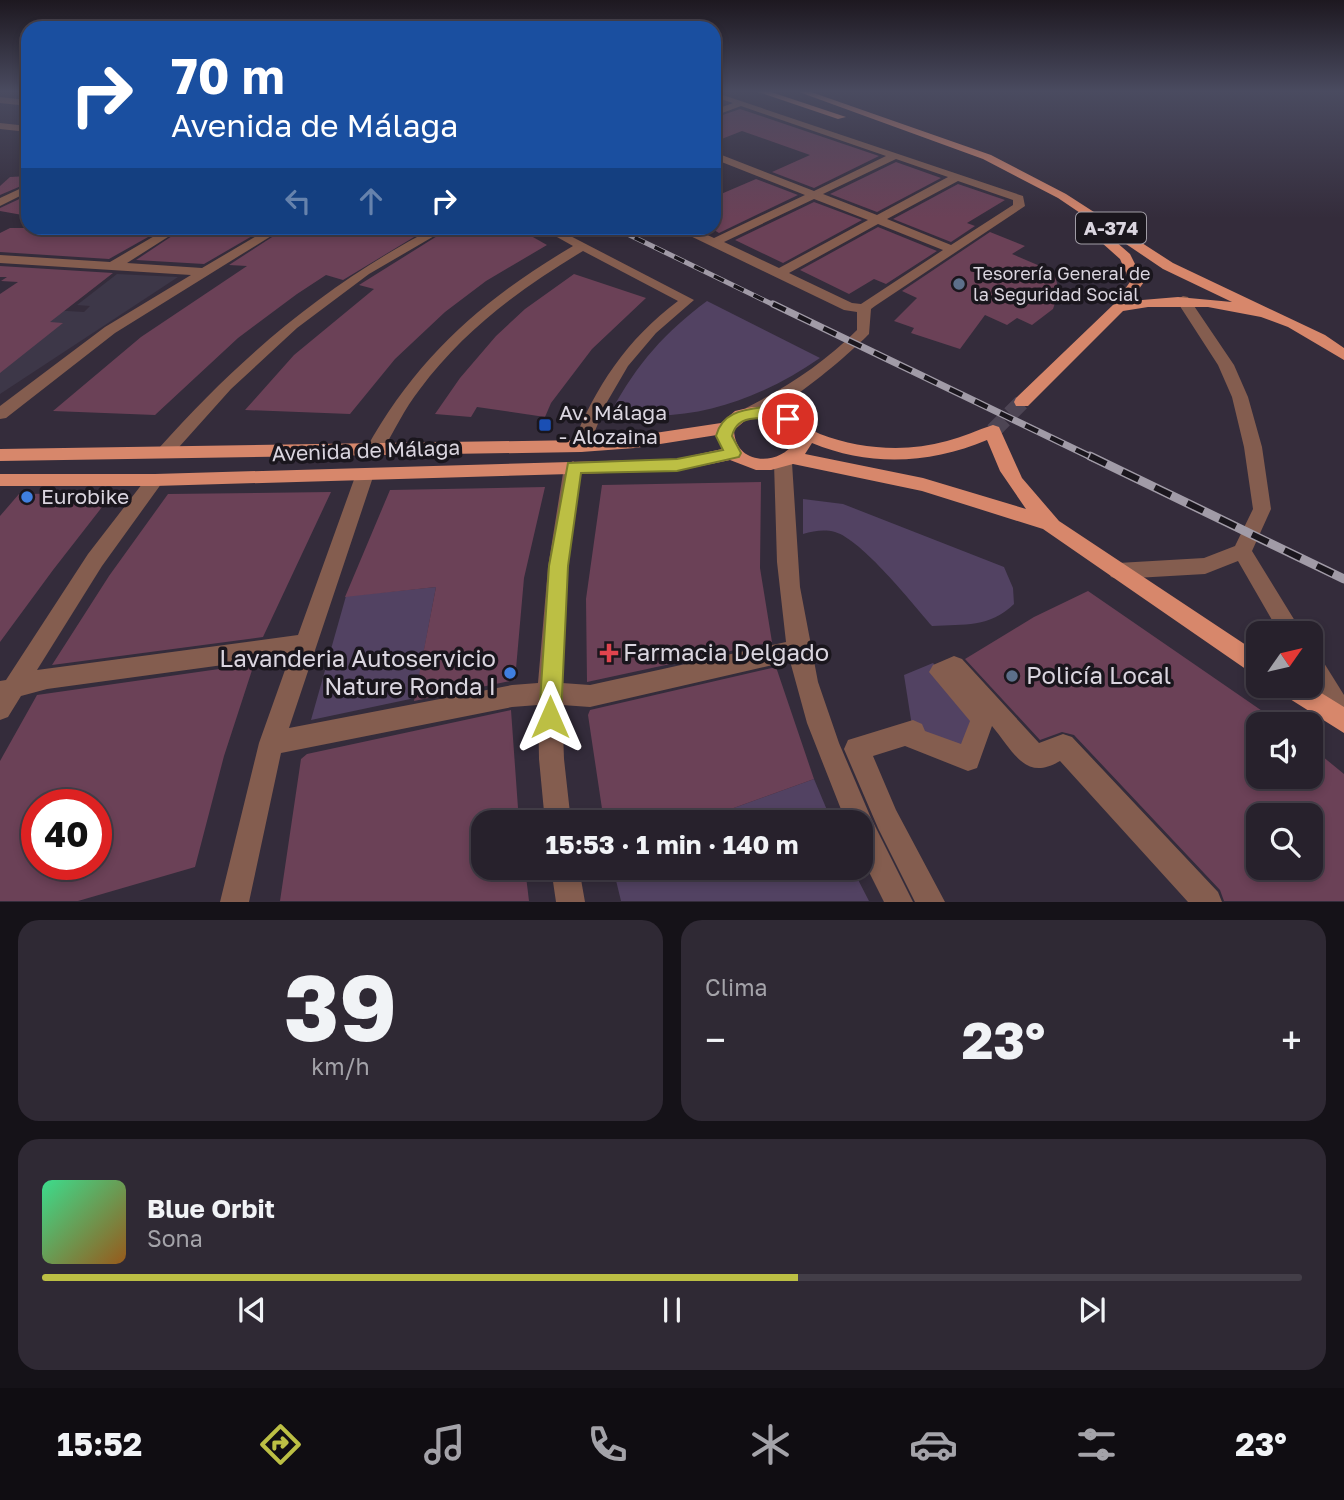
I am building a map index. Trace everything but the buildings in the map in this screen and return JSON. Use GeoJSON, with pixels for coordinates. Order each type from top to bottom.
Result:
{"type":"FeatureCollection","features":[{"type":"Feature","properties":{"kind":"main road"},"geometry":{"type":"LineString","coordinates":[[909,134],[958,148]]}},
{"type":"Feature","properties":{"kind":"main road","name":"A-374"},"geometry":{"type":"LineString","coordinates":[[922,134],[1012,168],[1062,196],[1168,266],[1267,313]]}},
{"type":"Feature","properties":{"kind":"main road"},"geometry":{"type":"LineString","coordinates":[[929,134],[958,148]]}},
{"type":"Feature","properties":{"kind":"main road","name":"A-374"},"geometry":{"type":"LineString","coordinates":[[958,148],[1047,198],[1109,241],[1126,257],[1137,282],[1119,307]]}},
{"type":"Feature","properties":{"kind":"main road"},"geometry":{"type":"LineString","coordinates":[[1022,402],[1119,307],[1183,300],[1267,313],[1328,342],[1344,355]]}},
{"type":"Feature","properties":{"kind":"main road"},"geometry":{"type":"LineString","coordinates":[[1052,526],[923,485],[788,460],[756,464],[733,453],[726,445],[726,428],[741,415],[752,412],[777,414],[788,419],[802,433],[827,444],[857,452],[911,455],[942,451],[993,431],[1008,473],[1024,498],[1052,526],[1246,657]]}},
{"type":"Feature","properties":{"kind":"main road","name":"Avenida de Málaga"},"geometry":{"type":"LineString","coordinates":[[0,480],[155,480],[365,474],[577,456],[726,428]]}},
{"type":"Feature","properties":{"kind":"main road"},"geometry":{"type":"LineString","coordinates":[[788,460],[804,442],[802,433]]}},
{"type":"Feature","properties":{"kind":"main road","name":"Avenida de Málaga"},"geometry":{"type":"LineString","coordinates":[[0,455],[375,449],[577,456],[677,465],[733,453]]}},
{"type":"Feature","properties":{"kind":"main road"},"geometry":{"type":"LineString","coordinates":[[1310,698],[1344,719]]}},
{"type":"Feature","properties":{"kind":"street"},"geometry":{"type":"LineString","coordinates":[[700,235],[849,307],[864,308],[1019,206],[1019,198],[835,134]]}},
{"type":"Feature","properties":{"kind":"street"},"geometry":{"type":"LineString","coordinates":[[715,242],[897,155]]}},
{"type":"Feature","properties":{"kind":"street"},"geometry":{"type":"LineString","coordinates":[[721,158],[951,249]]}},
{"type":"Feature","properties":{"kind":"street"},"geometry":{"type":"LineString","coordinates":[[780,273],[958,176]]}},
{"type":"Feature","properties":{"kind":"street"},"geometry":{"type":"LineString","coordinates":[[0,203],[21,192]]}},
{"type":"Feature","properties":{"kind":"street"},"geometry":{"type":"LineString","coordinates":[[110,268],[164,235]]}},
{"type":"Feature","properties":{"kind":"street"},"geometry":{"type":"LineString","coordinates":[[0,414],[110,330],[201,272],[266,235]]}},
{"type":"Feature","properties":{"kind":"street"},"geometry":{"type":"LineString","coordinates":[[165,452],[250,363],[316,306],[384,260],[429,235]]}},
{"type":"Feature","properties":{"kind":"street"},"geometry":{"type":"LineString","coordinates":[[556,810],[549,693],[558,566],[577,456],[589,421],[614,371],[656,324],[687,300],[561,235]]}},
{"type":"Feature","properties":{"kind":"street"},"geometry":{"type":"LineString","coordinates":[[375,449],[398,406],[426,369],[460,335],[517,286],[583,246]]}},
{"type":"Feature","properties":{"kind":"street"},"geometry":{"type":"LineString","coordinates":[[0,259],[201,272]]}},
{"type":"Feature","properties":{"kind":"street"},"geometry":{"type":"LineString","coordinates":[[1118,571],[1205,566],[1242,551],[1262,509],[1253,447],[1240,397],[1226,365],[1183,300]]}},
{"type":"Feature","properties":{"kind":"street"},"geometry":{"type":"LineString","coordinates":[[752,412],[786,396],[834,362],[864,331],[864,308]]}},
{"type":"Feature","properties":{"kind":"street"},"geometry":{"type":"LineString","coordinates":[[786,396],[788,419]]}},
{"type":"Feature","properties":{"kind":"street"},"geometry":{"type":"LineString","coordinates":[[788,460],[785,543],[799,649],[822,735],[854,810]]}},
{"type":"Feature","properties":{"kind":"street"},"geometry":{"type":"LineString","coordinates":[[234,901],[271,743],[365,474]]}},
{"type":"Feature","properties":{"kind":"street"},"geometry":{"type":"LineString","coordinates":[[4,696],[95,559],[155,480]]}},
{"type":"Feature","properties":{"kind":"street"},"geometry":{"type":"LineString","coordinates":[[1242,551],[1284,621]]}},
{"type":"Feature","properties":{"kind":"street"},"geometry":{"type":"LineString","coordinates":[[4,696],[47,678],[305,643]]}},
{"type":"Feature","properties":{"kind":"street"},"geometry":{"type":"LineString","coordinates":[[271,743],[512,696],[549,693],[590,696],[799,649]]}},
{"type":"Feature","properties":{"kind":"street"},"geometry":{"type":"LineString","coordinates":[[931,901],[887,818],[857,749],[913,732],[914,739],[968,759],[983,718],[941,672],[954,666],[1036,758],[1041,755],[1044,757],[1063,746],[1208,901]]}},
{"type":"Feature","properties":{"kind":"street"},"geometry":{"type":"LineString","coordinates":[[1323,683],[1344,719]]}},
{"type":"Feature","properties":{"kind":"street"},"geometry":{"type":"LineString","coordinates":[[873,850],[899,901]]}},
{"type":"Feature","properties":{"kind":"street"},"geometry":{"type":"LineString","coordinates":[[567,880],[570,901]]}},
{"type":"Feature","properties":{"kind":"shaded area"},"geometry":{"type":"Polygon","coordinates":[[[117,274],[178,277],[0,394],[0,307],[84,312],[90,306],[77,305],[117,274]]]}},
{"type":"Feature","properties":{"kind":"shaded area"},"geometry":{"type":"Polygon","coordinates":[[[707,301],[820,358],[773,386],[721,406],[667,415],[639,415],[612,410],[631,378],[653,350],[707,301]]]}},
{"type":"Feature","properties":{"kind":"shaded area"},"geometry":{"type":"Polygon","coordinates":[[[803,499],[843,504],[1004,567],[1013,588],[1014,604],[1005,612],[986,621],[932,626],[886,573],[846,537],[827,531],[803,534],[803,499]]]}},
{"type":"Feature","properties":{"kind":"shaded area"},"geometry":{"type":"Polygon","coordinates":[[[436,587],[415,698],[311,720],[346,596],[436,587]]]}},
{"type":"Feature","properties":{"kind":"shaded area"},"geometry":{"type":"Polygon","coordinates":[[[933,663],[983,718],[968,759],[914,739],[904,675],[933,663]]]}},
{"type":"Feature","properties":{"kind":"shaded area"},"geometry":{"type":"Polygon","coordinates":[[[814,779],[827,810],[728,810],[814,779]]]}},
{"type":"Feature","properties":{"kind":"shaded area"},"geometry":{"type":"Polygon","coordinates":[[[616,880],[858,880],[869,901],[621,901],[616,880]]]}},
{"type":"Feature","properties":{"kind":"tunnel"},"geometry":{"type":"LineString","coordinates":[[993,431],[1022,402]]}},
{"type":"Feature","properties":{"kind":"railway"},"geometry":{"type":"LineString","coordinates":[[629,235],[776,306]]}},
{"type":"Feature","properties":{"kind":"railway"},"geometry":{"type":"LineString","coordinates":[[773,304],[1093,458]]}},
{"type":"Feature","properties":{"kind":"railway"},"geometry":{"type":"LineString","coordinates":[[1090,456],[1344,579]]}},
{"type":"Feature","properties":{"kind":"place","name":"Tesorería General de la Seguridad Social"},"geometry":{"type":"Point","coordinates":[959,284]}},
{"type":"Feature","properties":{"kind":"place","name":"Av. Málaga - Alozaina"},"geometry":{"type":"Point","coordinates":[545,425]}},
{"type":"Feature","properties":{"kind":"place","name":"Eurobike"},"geometry":{"type":"Point","coordinates":[27,497]}},
{"type":"Feature","properties":{"kind":"place","name":"Farmacia Delgado"},"geometry":{"type":"Point","coordinates":[609,653]}},
{"type":"Feature","properties":{"kind":"place","name":"Lavanderia Autoservicio Nature Ronda I"},"geometry":{"type":"Point","coordinates":[510,673]}},
{"type":"Feature","properties":{"kind":"place","name":"Policía Local"},"geometry":{"type":"Point","coordinates":[1012,676]}},
{"type":"Feature","properties":{"kind":"route"},"geometry":{"type":"LineString","coordinates":[[550,717],[549,693],[558,566],[573,467],[677,465],[707,460],[733,453],[726,445],[724,436],[726,428],[741,415],[764,412],[788,419]]}}]}
